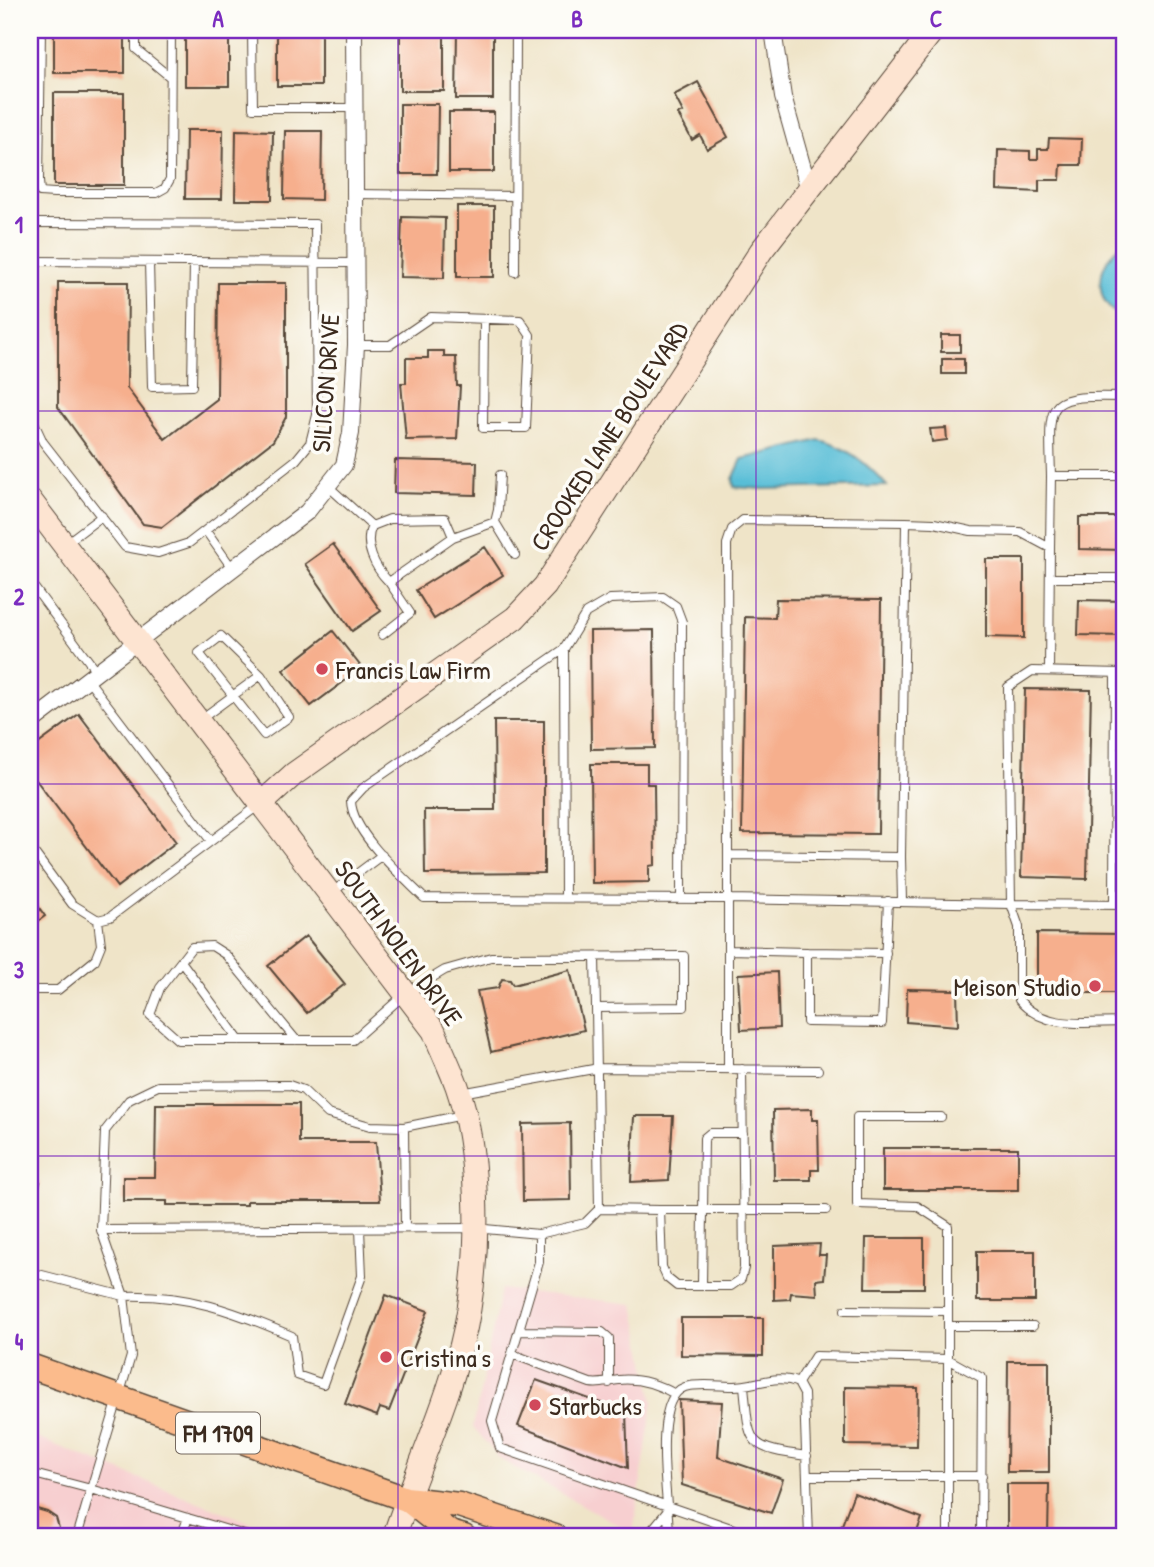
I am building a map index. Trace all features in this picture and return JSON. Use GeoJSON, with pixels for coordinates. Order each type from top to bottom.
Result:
{"type":"FeatureCollection","features":[{"type":"Feature","properties":{"kind":"main road","name":"FM 1709"},"geometry":{"type":"LineString","coordinates":[[30,1366],[406,1499],[459,1505],[555,1537]]}},
{"type":"Feature","properties":{"kind":"main road","name":"FM 1709"},"geometry":{"type":"LineString","coordinates":[[406,1499],[450,1533],[464,1537]]}},
{"type":"Feature","properties":{"kind":"street","name":"SILICON DRIVE"},"geometry":{"type":"LineString","coordinates":[[30,723],[307,512],[344,465],[351,433],[356,345],[354,30]]}},
{"type":"Feature","properties":{"kind":"street"},"geometry":{"type":"LineString","coordinates":[[772,30],[783,97],[809,190]]}},
{"type":"Feature","properties":{"kind":"street","name":"CROOKED LANE BOULEVARD"},"geometry":{"type":"LineString","coordinates":[[261,804],[303,768],[515,618],[545,586],[761,251],[933,30]]}},
{"type":"Feature","properties":{"kind":"street","name":"SOUTH NOLEN DRIVE"},"geometry":{"type":"LineString","coordinates":[[30,500],[434,1031],[461,1104],[472,1156],[474,1228],[469,1309],[449,1383],[394,1537]]}},
{"type":"Feature","properties":{"kind":"lane"},"geometry":{"type":"LineString","coordinates":[[41,30],[34,181],[40,191],[54,193],[156,193],[165,188],[170,179],[171,30]]}},
{"type":"Feature","properties":{"kind":"lane"},"geometry":{"type":"LineString","coordinates":[[136,30],[136,49],[170,77]]}},
{"type":"Feature","properties":{"kind":"lane"},"geometry":{"type":"LineString","coordinates":[[252,30],[253,108],[355,108]]}},
{"type":"Feature","properties":{"kind":"lane"},"geometry":{"type":"LineString","coordinates":[[515,272],[516,30]]}},
{"type":"Feature","properties":{"kind":"lane"},"geometry":{"type":"LineString","coordinates":[[355,194],[515,196]]}},
{"type":"Feature","properties":{"kind":"lane"},"geometry":{"type":"LineString","coordinates":[[30,223],[315,224],[317,415],[310,443],[296,460],[206,531],[169,552],[144,552],[125,547],[43,442],[30,414]]}},
{"type":"Feature","properties":{"kind":"lane"},"geometry":{"type":"LineString","coordinates":[[30,261],[355,263]]}},
{"type":"Feature","properties":{"kind":"lane"},"geometry":{"type":"LineString","coordinates":[[149,262],[152,387],[192,386],[194,262]]}},
{"type":"Feature","properties":{"kind":"lane"},"geometry":{"type":"LineString","coordinates":[[356,345],[390,345],[431,317],[520,320],[530,335],[526,428],[483,428],[484,319]]}},
{"type":"Feature","properties":{"kind":"lane"},"geometry":{"type":"LineString","coordinates":[[1049,671],[1049,420],[1055,407],[1074,396],[1124,397]]}},
{"type":"Feature","properties":{"kind":"lane"},"geometry":{"type":"LineString","coordinates":[[500,475],[495,522],[515,555]]}},
{"type":"Feature","properties":{"kind":"lane"},"geometry":{"type":"LineString","coordinates":[[1051,476],[1124,476]]}},
{"type":"Feature","properties":{"kind":"lane"},"geometry":{"type":"LineString","coordinates":[[329,487],[372,526]]}},
{"type":"Feature","properties":{"kind":"lane"},"geometry":{"type":"LineString","coordinates":[[63,545],[102,516]]}},
{"type":"Feature","properties":{"kind":"lane"},"geometry":{"type":"LineString","coordinates":[[382,635],[410,613],[378,571],[371,555],[368,534],[372,526],[390,519],[445,518],[453,537]]}},
{"type":"Feature","properties":{"kind":"lane"},"geometry":{"type":"LineString","coordinates":[[728,1069],[727,544],[732,529],[743,520],[934,523],[971,531],[1020,532],[1051,548]]}},
{"type":"Feature","properties":{"kind":"lane"},"geometry":{"type":"LineString","coordinates":[[389,582],[453,537],[495,522]]}},
{"type":"Feature","properties":{"kind":"lane"},"geometry":{"type":"LineString","coordinates":[[902,901],[906,522]]}},
{"type":"Feature","properties":{"kind":"lane"},"geometry":{"type":"LineString","coordinates":[[206,531],[232,568]]}},
{"type":"Feature","properties":{"kind":"lane"},"geometry":{"type":"LineString","coordinates":[[1050,578],[1124,578]]}},
{"type":"Feature","properties":{"kind":"lane"},"geometry":{"type":"LineString","coordinates":[[30,582],[211,841]]}},
{"type":"Feature","properties":{"kind":"lane"},"geometry":{"type":"LineString","coordinates":[[681,898],[682,622],[676,606],[663,597],[610,599],[586,613],[564,649],[363,788],[351,801],[352,813],[382,855],[424,898],[681,898],[1124,905]]}},
{"type":"Feature","properties":{"kind":"lane"},"geometry":{"type":"LineString","coordinates":[[221,636],[261,675],[289,717],[264,735],[199,653],[221,636]]}},
{"type":"Feature","properties":{"kind":"lane"},"geometry":{"type":"LineString","coordinates":[[564,649],[565,897]]}},
{"type":"Feature","properties":{"kind":"lane"},"geometry":{"type":"LineString","coordinates":[[1114,905],[1120,673],[1032,671],[1008,687],[1011,905],[1019,927],[1019,1000],[1030,1014],[1048,1022],[1124,1022]]}},
{"type":"Feature","properties":{"kind":"lane"},"geometry":{"type":"LineString","coordinates":[[197,722],[261,675]]}},
{"type":"Feature","properties":{"kind":"lane"},"geometry":{"type":"LineString","coordinates":[[30,847],[72,904],[98,920],[110,917],[261,804]]}},
{"type":"Feature","properties":{"kind":"lane"},"geometry":{"type":"LineString","coordinates":[[330,894],[382,855]]}},
{"type":"Feature","properties":{"kind":"lane"},"geometry":{"type":"LineString","coordinates":[[728,855],[901,857]]}},
{"type":"Feature","properties":{"kind":"lane"},"geometry":{"type":"LineString","coordinates":[[807,952],[807,1022],[882,1023],[888,901]]}},
{"type":"Feature","properties":{"kind":"lane"},"geometry":{"type":"LineString","coordinates":[[30,990],[58,990],[95,960],[102,945],[98,920]]}},
{"type":"Feature","properties":{"kind":"lane"},"geometry":{"type":"LineString","coordinates":[[296,1040],[226,955],[212,946],[192,947],[160,988],[150,1015],[178,1040],[239,1040],[296,1040],[354,1040],[405,994],[445,970],[491,957],[684,956],[684,1007],[596,1008]]}},
{"type":"Feature","properties":{"kind":"lane"},"geometry":{"type":"LineString","coordinates":[[728,950],[886,953]]}},
{"type":"Feature","properties":{"kind":"lane"},"geometry":{"type":"LineString","coordinates":[[101,1230],[474,1228],[539,1234],[585,1223],[599,1209],[599,1068],[595,957]]}},
{"type":"Feature","properties":{"kind":"lane"},"geometry":{"type":"LineString","coordinates":[[181,961],[239,1040]]}},
{"type":"Feature","properties":{"kind":"lane"},"geometry":{"type":"LineString","coordinates":[[77,1537],[131,1356],[124,1296],[101,1230],[104,1131],[129,1100],[158,1086],[289,1085],[303,1090],[328,1114],[370,1126],[404,1127],[461,1104],[599,1068],[818,1070]]}},
{"type":"Feature","properties":{"kind":"lane"},"geometry":{"type":"LineString","coordinates":[[660,1210],[662,1267],[667,1278],[677,1286],[731,1286],[741,1279],[744,1268],[742,1069]]}},
{"type":"Feature","properties":{"kind":"lane"},"geometry":{"type":"LineString","coordinates":[[941,1117],[857,1117],[857,1204],[918,1206],[948,1226],[948,1537]]}},
{"type":"Feature","properties":{"kind":"lane"},"geometry":{"type":"LineString","coordinates":[[404,1127],[405,1228]]}},
{"type":"Feature","properties":{"kind":"lane"},"geometry":{"type":"LineString","coordinates":[[702,1286],[704,1138],[709,1133],[743,1133]]}},
{"type":"Feature","properties":{"kind":"lane"},"geometry":{"type":"LineString","coordinates":[[599,1209],[826,1210]]}},
{"type":"Feature","properties":{"kind":"lane"},"geometry":{"type":"LineString","coordinates":[[30,1272],[124,1296],[164,1295],[234,1312],[292,1336],[297,1375],[323,1384],[362,1276],[360,1229]]}},
{"type":"Feature","properties":{"kind":"lane"},"geometry":{"type":"LineString","coordinates":[[539,1234],[539,1262],[492,1421],[500,1448],[757,1537]]}},
{"type":"Feature","properties":{"kind":"lane"},"geometry":{"type":"LineString","coordinates":[[845,1310],[948,1311]]}},
{"type":"Feature","properties":{"kind":"lane"},"geometry":{"type":"LineString","coordinates":[[948,1326],[1033,1326]]}},
{"type":"Feature","properties":{"kind":"lane"},"geometry":{"type":"LineString","coordinates":[[519,1331],[602,1332],[609,1338],[609,1383]]}},
{"type":"Feature","properties":{"kind":"lane"},"geometry":{"type":"LineString","coordinates":[[512,1354],[590,1383],[618,1380],[657,1384],[675,1394]]}},
{"type":"Feature","properties":{"kind":"lane"},"geometry":{"type":"LineString","coordinates":[[798,1383],[815,1356],[948,1359],[982,1378],[981,1537]]}},
{"type":"Feature","properties":{"kind":"lane"},"geometry":{"type":"LineString","coordinates":[[669,1537],[670,1508],[665,1493],[664,1422],[675,1394],[684,1387],[744,1386],[777,1379],[790,1379],[798,1383],[804,1394],[809,1537]]}},
{"type":"Feature","properties":{"kind":"lane"},"geometry":{"type":"LineString","coordinates":[[744,1386],[748,1432],[752,1440],[787,1454],[807,1456]]}},
{"type":"Feature","properties":{"kind":"lane"},"geometry":{"type":"LineString","coordinates":[[30,1473],[251,1537]]}},
{"type":"Feature","properties":{"kind":"lane"},"geometry":{"type":"LineString","coordinates":[[807,1476],[982,1476]]}},
{"type":"Feature","properties":{"kind":"lane"},"geometry":{"type":"LineString","coordinates":[[646,1537],[670,1508]]}},
{"type":"Feature","properties":{"kind":"lane"},"geometry":{"type":"LineString","coordinates":[[181,1537],[188,1518]]}},
{"type":"Feature","properties":{"kind":"shaded area"},"geometry":{"type":"Polygon","coordinates":[[[501,1289],[634,1304],[653,1402],[633,1533],[501,1460],[473,1427],[501,1289]]]}},
{"type":"Feature","properties":{"kind":"shaded area"},"geometry":{"type":"Polygon","coordinates":[[[30,1435],[286,1537],[30,1537],[30,1435]]]}},
{"type":"Feature","properties":{"kind":"water"},"geometry":{"type":"Polygon","coordinates":[[[1124,244],[1124,317],[1106,303],[1101,282],[1107,260],[1124,244]]]}},
{"type":"Feature","properties":{"kind":"water"},"geometry":{"type":"Polygon","coordinates":[[[819,440],[857,457],[887,486],[763,489],[734,487],[733,479],[742,459],[819,440]]]}},
{"type":"Feature","properties":{"kind":"building"},"geometry":{"type":"Polygon","coordinates":[[[54,30],[125,30],[125,73],[54,73],[54,30]]]}},
{"type":"Feature","properties":{"kind":"building"},"geometry":{"type":"Polygon","coordinates":[[[185,30],[229,30],[229,86],[185,86],[185,30]]]}},
{"type":"Feature","properties":{"kind":"building"},"geometry":{"type":"Polygon","coordinates":[[[277,30],[321,30],[321,86],[277,86],[277,30]]]}},
{"type":"Feature","properties":{"kind":"building"},"geometry":{"type":"Polygon","coordinates":[[[457,30],[493,30],[493,99],[456,99],[457,30]]]}},
{"type":"Feature","properties":{"kind":"building"},"geometry":{"type":"Polygon","coordinates":[[[400,33],[444,33],[444,91],[400,91],[400,33]]]}},
{"type":"Feature","properties":{"kind":"building"},"geometry":{"type":"Polygon","coordinates":[[[698,82],[728,137],[707,149],[700,135],[692,140],[678,114],[683,112],[674,95],[698,82]]]}},
{"type":"Feature","properties":{"kind":"building"},"geometry":{"type":"Polygon","coordinates":[[[54,93],[124,93],[124,185],[54,185],[54,93]]]}},
{"type":"Feature","properties":{"kind":"building"},"geometry":{"type":"Polygon","coordinates":[[[400,104],[438,104],[437,174],[400,174],[400,104]]]}},
{"type":"Feature","properties":{"kind":"building"},"geometry":{"type":"Polygon","coordinates":[[[449,112],[494,112],[494,172],[449,172],[449,112]]]}},
{"type":"Feature","properties":{"kind":"building"},"geometry":{"type":"Polygon","coordinates":[[[186,130],[223,130],[222,199],[185,199],[186,130]]]}},
{"type":"Feature","properties":{"kind":"building"},"geometry":{"type":"Polygon","coordinates":[[[236,130],[273,131],[272,200],[235,200],[236,130]]]}},
{"type":"Feature","properties":{"kind":"building"},"geometry":{"type":"Polygon","coordinates":[[[285,131],[322,131],[321,200],[284,199],[285,131]]]}},
{"type":"Feature","properties":{"kind":"building"},"geometry":{"type":"Polygon","coordinates":[[[1049,138],[1082,139],[1081,165],[1061,165],[1060,180],[1039,180],[1039,192],[997,190],[998,150],[1030,151],[1030,159],[1038,159],[1038,149],[1048,149],[1049,138]]]}},
{"type":"Feature","properties":{"kind":"building"},"geometry":{"type":"Polygon","coordinates":[[[457,206],[494,206],[494,277],[457,277],[457,206]]]}},
{"type":"Feature","properties":{"kind":"building"},"geometry":{"type":"Polygon","coordinates":[[[402,217],[445,218],[444,278],[400,277],[402,217]]]}},
{"type":"Feature","properties":{"kind":"building"},"geometry":{"type":"Polygon","coordinates":[[[58,282],[128,282],[127,388],[165,439],[217,399],[218,283],[286,283],[286,417],[273,441],[162,527],[143,524],[58,407],[58,282]]]}},
{"type":"Feature","properties":{"kind":"building"},"geometry":{"type":"Polygon","coordinates":[[[941,335],[960,335],[960,352],[941,352],[941,335]]]}},
{"type":"Feature","properties":{"kind":"building"},"geometry":{"type":"Polygon","coordinates":[[[428,351],[444,351],[444,357],[456,357],[457,386],[460,386],[457,439],[406,440],[401,383],[406,383],[406,358],[428,358],[428,351]]]}},
{"type":"Feature","properties":{"kind":"building"},"geometry":{"type":"Polygon","coordinates":[[[942,359],[964,359],[964,374],[942,374],[942,359]]]}},
{"type":"Feature","properties":{"kind":"building"},"geometry":{"type":"Polygon","coordinates":[[[946,428],[947,440],[932,442],[930,429],[946,428]]]}},
{"type":"Feature","properties":{"kind":"building"},"geometry":{"type":"Polygon","coordinates":[[[395,460],[477,462],[476,495],[394,493],[395,460]]]}},
{"type":"Feature","properties":{"kind":"building"},"geometry":{"type":"Polygon","coordinates":[[[1079,517],[1124,517],[1124,550],[1079,549],[1079,517]]]}},
{"type":"Feature","properties":{"kind":"building"},"geometry":{"type":"Polygon","coordinates":[[[333,544],[381,611],[352,631],[305,564],[333,544]]]}},
{"type":"Feature","properties":{"kind":"building"},"geometry":{"type":"Polygon","coordinates":[[[485,547],[503,575],[434,619],[416,590],[485,547]]]}},
{"type":"Feature","properties":{"kind":"building"},"geometry":{"type":"Polygon","coordinates":[[[986,559],[1024,559],[1024,638],[986,637],[986,559]]]}},
{"type":"Feature","properties":{"kind":"building"},"geometry":{"type":"Polygon","coordinates":[[[776,599],[881,600],[878,834],[742,833],[745,617],[775,618],[776,599]]]}},
{"type":"Feature","properties":{"kind":"building"},"geometry":{"type":"Polygon","coordinates":[[[1079,600],[1124,601],[1124,636],[1078,635],[1079,600]]]}},
{"type":"Feature","properties":{"kind":"building"},"geometry":{"type":"Polygon","coordinates":[[[654,630],[655,748],[591,749],[590,631],[654,630]]]}},
{"type":"Feature","properties":{"kind":"building","name":"Francis Law Firm"},"geometry":{"type":"Polygon","coordinates":[[[333,631],[362,668],[311,706],[283,670],[333,631]]]}},
{"type":"Feature","properties":{"kind":"building"},"geometry":{"type":"Polygon","coordinates":[[[1025,689],[1091,690],[1087,879],[1021,877],[1025,689]]]}},
{"type":"Feature","properties":{"kind":"building"},"geometry":{"type":"Polygon","coordinates":[[[79,714],[176,842],[117,887],[30,772],[30,750],[79,714]]]}},
{"type":"Feature","properties":{"kind":"building"},"geometry":{"type":"Polygon","coordinates":[[[494,721],[544,721],[544,873],[425,874],[424,810],[495,810],[494,721]]]}},
{"type":"Feature","properties":{"kind":"building"},"geometry":{"type":"Polygon","coordinates":[[[591,764],[647,764],[647,784],[654,784],[655,865],[649,866],[649,882],[592,883],[591,764]]]}},
{"type":"Feature","properties":{"kind":"building"},"geometry":{"type":"Polygon","coordinates":[[[30,895],[45,916],[30,927],[30,895]]]}},
{"type":"Feature","properties":{"kind":"building"},"geometry":{"type":"Polygon","coordinates":[[[1037,933],[1124,934],[1124,993],[1037,993],[1037,933]]]}},
{"type":"Feature","properties":{"kind":"building"},"geometry":{"type":"Polygon","coordinates":[[[306,936],[345,984],[307,1013],[268,966],[306,936]]]}},
{"type":"Feature","properties":{"kind":"building"},"geometry":{"type":"Polygon","coordinates":[[[570,970],[584,1030],[491,1052],[477,991],[498,988],[502,979],[510,980],[513,985],[570,970]]]}},
{"type":"Feature","properties":{"kind":"building"},"geometry":{"type":"Polygon","coordinates":[[[777,972],[779,1028],[741,1030],[738,974],[777,972]]]}},
{"type":"Feature","properties":{"kind":"building"},"geometry":{"type":"Polygon","coordinates":[[[907,989],[957,990],[958,1026],[906,1022],[907,989]]]}},
{"type":"Feature","properties":{"kind":"building"},"geometry":{"type":"Polygon","coordinates":[[[156,1104],[299,1104],[299,1142],[376,1142],[380,1201],[247,1201],[247,1205],[167,1205],[167,1201],[123,1201],[123,1177],[155,1177],[156,1104]]]}},
{"type":"Feature","properties":{"kind":"building"},"geometry":{"type":"Polygon","coordinates":[[[812,1109],[812,1120],[818,1120],[819,1170],[811,1170],[811,1180],[774,1180],[773,1110],[812,1109]]]}},
{"type":"Feature","properties":{"kind":"building"},"geometry":{"type":"Polygon","coordinates":[[[634,1116],[673,1116],[669,1180],[631,1182],[634,1116]]]}},
{"type":"Feature","properties":{"kind":"building"},"geometry":{"type":"Polygon","coordinates":[[[570,1123],[571,1200],[523,1201],[522,1124],[570,1123]]]}},
{"type":"Feature","properties":{"kind":"building"},"geometry":{"type":"Polygon","coordinates":[[[883,1148],[1018,1148],[1018,1190],[883,1190],[883,1148]]]}},
{"type":"Feature","properties":{"kind":"building"},"geometry":{"type":"Polygon","coordinates":[[[30,1179],[40,1182],[31,1222],[30,1222],[30,1179]]]}},
{"type":"Feature","properties":{"kind":"building"},"geometry":{"type":"Polygon","coordinates":[[[866,1238],[924,1238],[924,1288],[865,1288],[866,1238]]]}},
{"type":"Feature","properties":{"kind":"building"},"geometry":{"type":"Polygon","coordinates":[[[820,1244],[819,1255],[826,1255],[824,1279],[816,1280],[817,1295],[791,1293],[790,1299],[774,1300],[774,1246],[820,1244]]]}},
{"type":"Feature","properties":{"kind":"building"},"geometry":{"type":"Polygon","coordinates":[[[977,1251],[1035,1251],[1035,1301],[977,1301],[977,1251]]]}},
{"type":"Feature","properties":{"kind":"building","name":"Cristina's"},"geometry":{"type":"Polygon","coordinates":[[[386,1295],[428,1311],[389,1411],[380,1408],[377,1416],[345,1404],[386,1295]]]}},
{"type":"Feature","properties":{"kind":"building"},"geometry":{"type":"Polygon","coordinates":[[[681,1318],[763,1318],[763,1356],[681,1355],[681,1318]]]}},
{"type":"Feature","properties":{"kind":"building"},"geometry":{"type":"Polygon","coordinates":[[[1008,1361],[1049,1361],[1049,1472],[1007,1472],[1008,1361]]]}},
{"type":"Feature","properties":{"kind":"building"},"geometry":{"type":"Polygon","coordinates":[[[536,1380],[626,1412],[628,1468],[518,1426],[536,1380]]]}},
{"type":"Feature","properties":{"kind":"building"},"geometry":{"type":"Polygon","coordinates":[[[845,1387],[918,1388],[917,1446],[845,1445],[845,1387]]]}},
{"type":"Feature","properties":{"kind":"building"},"geometry":{"type":"Polygon","coordinates":[[[679,1400],[722,1402],[718,1457],[783,1479],[771,1513],[682,1485],[679,1400]]]}},
{"type":"Feature","properties":{"kind":"building"},"geometry":{"type":"Polygon","coordinates":[[[1007,1484],[1049,1484],[1048,1537],[1007,1537],[1007,1484]]]}},
{"type":"Feature","properties":{"kind":"building"},"geometry":{"type":"Polygon","coordinates":[[[854,1493],[922,1518],[915,1537],[849,1537],[839,1533],[854,1493]]]}},
{"type":"Feature","properties":{"kind":"building"},"geometry":{"type":"Polygon","coordinates":[[[30,1507],[56,1518],[59,1528],[55,1537],[30,1537],[30,1507]]]}},
{"type":"Feature","properties":{"kind":"place","name":"Francis Law Firm"},"geometry":{"type":"Point","coordinates":[322,669]}},
{"type":"Feature","properties":{"kind":"place","name":"Meison Studio"},"geometry":{"type":"Point","coordinates":[1095,986]}},
{"type":"Feature","properties":{"kind":"place","name":"Cristina's"},"geometry":{"type":"Point","coordinates":[386,1357]}},
{"type":"Feature","properties":{"kind":"place","name":"Starbucks"},"geometry":{"type":"Point","coordinates":[535,1405]}}]}
